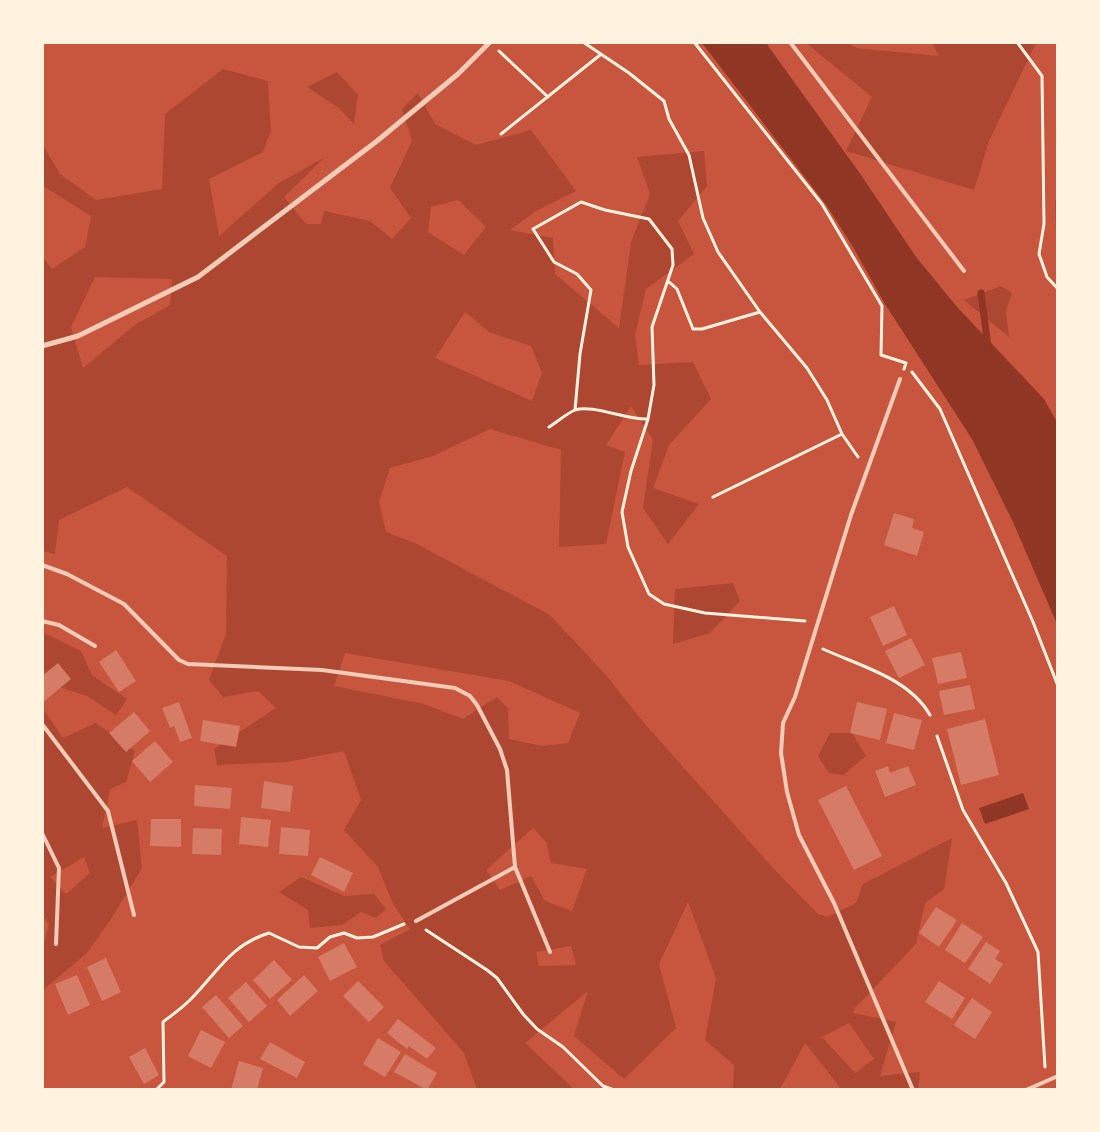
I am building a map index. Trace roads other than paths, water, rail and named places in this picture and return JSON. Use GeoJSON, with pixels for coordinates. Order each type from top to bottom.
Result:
{"type":"FeatureCollection","features":[{"type":"Feature","properties":{"kind":"street"},"geometry":{"type":"LineString","coordinates":[[42,346],[78,336],[198,277],[376,141],[458,74],[490,43]]}},
{"type":"Feature","properties":{"kind":"lane"},"geometry":{"type":"LineString","coordinates":[[790,42],[964,271]]}},
{"type":"Feature","properties":{"kind":"lane"},"geometry":{"type":"LineString","coordinates":[[900,378],[851,515],[782,731],[781,753],[786,792],[799,835],[834,903],[913,1090]]}},
{"type":"Feature","properties":{"kind":"lane"},"geometry":{"type":"LineString","coordinates":[[42,565],[68,574],[124,604],[179,660],[188,664],[322,670],[454,688],[470,696],[477,705],[500,749],[506,770],[515,867],[550,952]]}},
{"type":"Feature","properties":{"kind":"lane"},"geometry":{"type":"LineString","coordinates":[[42,621],[59,624],[95,646]]}},
{"type":"Feature","properties":{"kind":"lane"},"geometry":{"type":"LineString","coordinates":[[42,724],[108,811],[134,915]]}},
{"type":"Feature","properties":{"kind":"lane"},"geometry":{"type":"LineString","coordinates":[[42,833],[59,868],[56,944]]}},
{"type":"Feature","properties":{"kind":"lane"},"geometry":{"type":"LineString","coordinates":[[416,921],[515,867]]}},
{"type":"Feature","properties":{"kind":"lane"},"geometry":{"type":"LineString","coordinates":[[1026,1090],[1058,1076]]}},
{"type":"Feature","properties":{"kind":"waterway"},"geometry":{"type":"LineString","coordinates":[[981,293],[988,347]]}}]}
